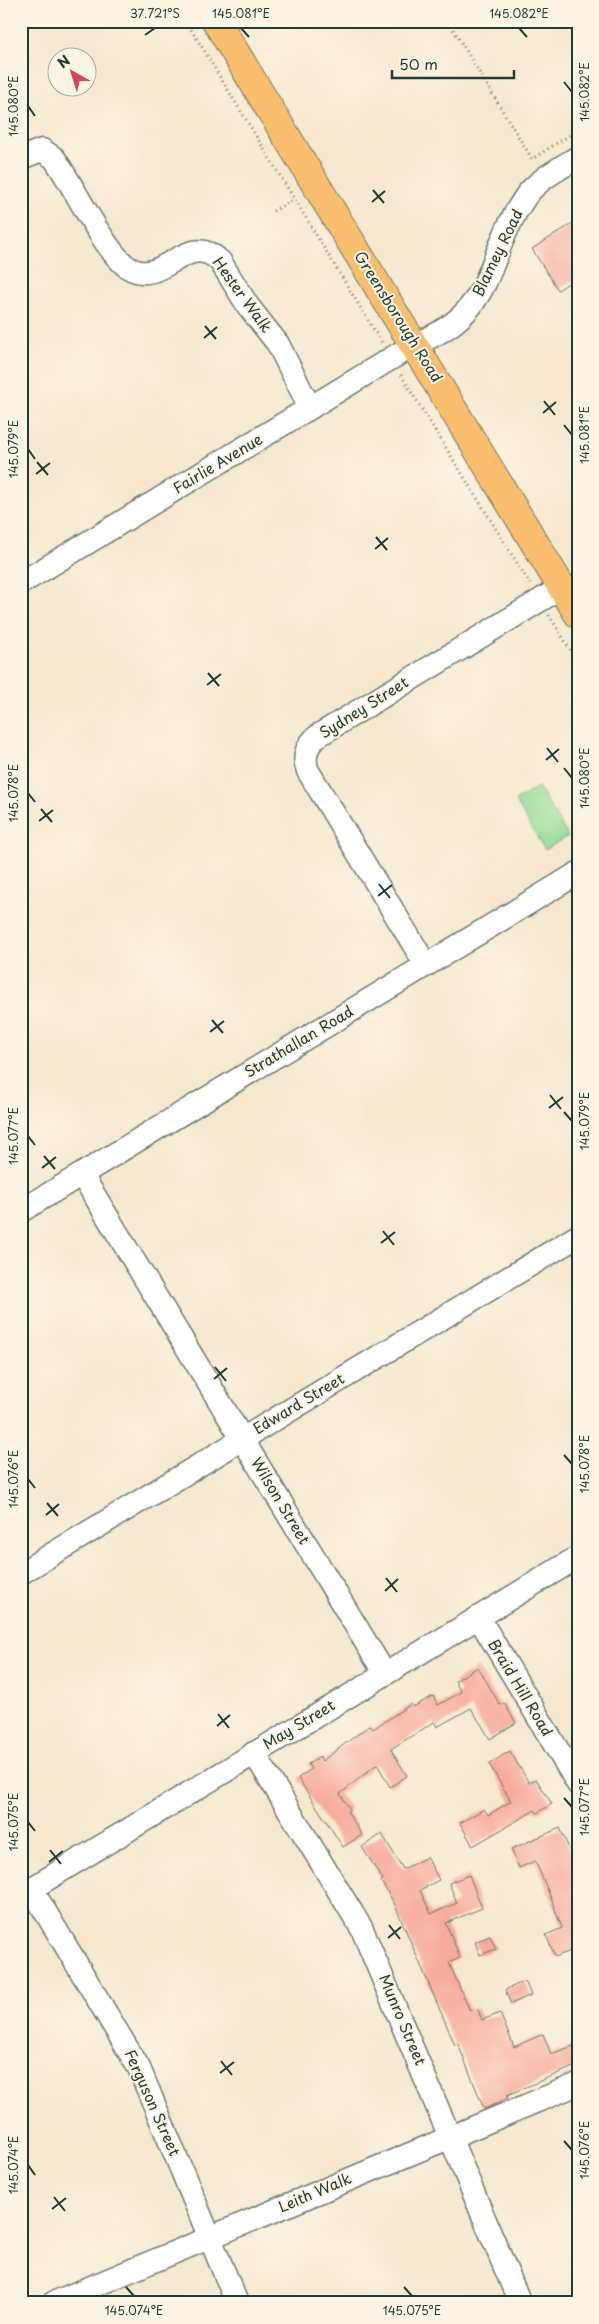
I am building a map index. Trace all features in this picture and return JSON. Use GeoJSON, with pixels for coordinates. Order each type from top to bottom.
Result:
{"type":"FeatureCollection","features":[{"type":"Feature","properties":{"kind":"highway","name":"Greensborough Road"},"geometry":{"type":"LineString","coordinates":[[216,21],[415,344],[551,594],[578,614]]}},
{"type":"Feature","properties":{"kind":"street","name":"Hester Walk"},"geometry":{"type":"LineString","coordinates":[[21,158],[42,150],[54,158],[111,248],[130,268],[143,272],[159,268],[197,250],[207,251],[214,255],[248,306],[278,344],[310,408]]}},
{"type":"Feature","properties":{"kind":"street","name":"Blamey Road"},"geometry":{"type":"LineString","coordinates":[[415,344],[439,334],[460,318],[475,300],[489,276],[509,227],[527,195],[541,181],[578,157]]}},
{"type":"Feature","properties":{"kind":"street","name":"Fairlie Avenue"},"geometry":{"type":"LineString","coordinates":[[21,583],[415,344]]}},
{"type":"Feature","properties":{"kind":"street","name":"Sydney Street"},"geometry":{"type":"LineString","coordinates":[[426,965],[308,771],[305,765],[306,752],[311,742],[320,735],[551,594]]}},
{"type":"Feature","properties":{"kind":"street","name":"Strathallan Road"},"geometry":{"type":"LineString","coordinates":[[21,1211],[578,873]]}},
{"type":"Feature","properties":{"kind":"street","name":"Wilson Street"},"geometry":{"type":"LineString","coordinates":[[82,1174],[385,1674]]}},
{"type":"Feature","properties":{"kind":"street","name":"Edward Street"},"geometry":{"type":"LineString","coordinates":[[21,1573],[578,1236]]}},
{"type":"Feature","properties":{"kind":"street","name":"May Street"},"geometry":{"type":"LineString","coordinates":[[26,1891],[578,1557]]}},
{"type":"Feature","properties":{"kind":"street","name":"Braid Hill Road"},"geometry":{"type":"LineString","coordinates":[[479,1618],[578,1784]]}},
{"type":"Feature","properties":{"kind":"street","name":"Munro Street"},"geometry":{"type":"LineString","coordinates":[[254,1753],[362,1928],[520,2303]]}},
{"type":"Feature","properties":{"kind":"street","name":"Ferguson Street"},"geometry":{"type":"LineString","coordinates":[[26,1891],[139,2068],[237,2303]]}},
{"type":"Feature","properties":{"kind":"street","name":"Leith Walk"},"geometry":{"type":"LineString","coordinates":[[53,2303],[578,2084]]}},
{"type":"Feature","properties":{"kind":"path"},"geometry":{"type":"LineString","coordinates":[[186,21],[383,344],[380,346],[397,374],[402,375],[551,594],[578,662]]}},
{"type":"Feature","properties":{"kind":"path"},"geometry":{"type":"LineString","coordinates":[[448,21],[532,158],[578,130]]}},
{"type":"Feature","properties":{"kind":"path"},"geometry":{"type":"LineString","coordinates":[[273,211],[295,199]]}},
{"type":"Feature","properties":{"kind":"green space"},"geometry":{"type":"Polygon","coordinates":[[[538,787],[568,836],[545,850],[515,801],[538,787]]]}},
{"type":"Feature","properties":{"kind":"building"},"geometry":{"type":"Polygon","coordinates":[[[578,220],[578,277],[558,290],[532,249],[578,220]]]}},
{"type":"Feature","properties":{"kind":"building"},"geometry":{"type":"Polygon","coordinates":[[[478,1667],[500,1705],[504,1703],[516,1723],[490,1739],[471,1708],[437,1727],[434,1722],[391,1749],[407,1776],[390,1787],[377,1764],[340,1794],[350,1809],[347,1811],[362,1835],[343,1847],[298,1778],[311,1769],[308,1764],[320,1757],[322,1761],[370,1725],[373,1729],[411,1704],[413,1707],[433,1696],[438,1705],[461,1692],[455,1681],[478,1667]]]}},
{"type":"Feature","properties":{"kind":"building"},"geometry":{"type":"Polygon","coordinates":[[[510,1751],[529,1783],[536,1779],[552,1804],[537,1813],[535,1810],[473,1846],[460,1823],[484,1809],[488,1815],[511,1801],[489,1764],[510,1751]]]}},
{"type":"Feature","properties":{"kind":"building"},"geometry":{"type":"Polygon","coordinates":[[[560,1828],[578,1869],[578,1948],[555,1957],[546,1935],[562,1928],[549,1893],[535,1861],[519,1868],[511,1849],[560,1828]]]}},
{"type":"Feature","properties":{"kind":"building"},"geometry":{"type":"Polygon","coordinates":[[[382,1834],[403,1869],[427,1857],[439,1880],[420,1890],[431,1914],[457,1903],[449,1883],[469,1875],[482,1908],[446,1923],[460,1958],[449,1963],[470,2011],[477,2008],[482,2020],[500,2013],[514,2047],[543,2034],[551,2054],[578,2044],[578,2065],[507,2095],[508,2098],[484,2109],[458,2044],[455,2045],[394,1903],[381,1881],[383,1880],[362,1847],[382,1834]]]}},
{"type":"Feature","properties":{"kind":"building"},"geometry":{"type":"Polygon","coordinates":[[[490,1936],[496,1949],[480,1955],[475,1942],[490,1936]]]}},
{"type":"Feature","properties":{"kind":"building"},"geometry":{"type":"Polygon","coordinates":[[[525,1981],[531,1995],[511,2004],[505,1990],[525,1981]]]}}]}
